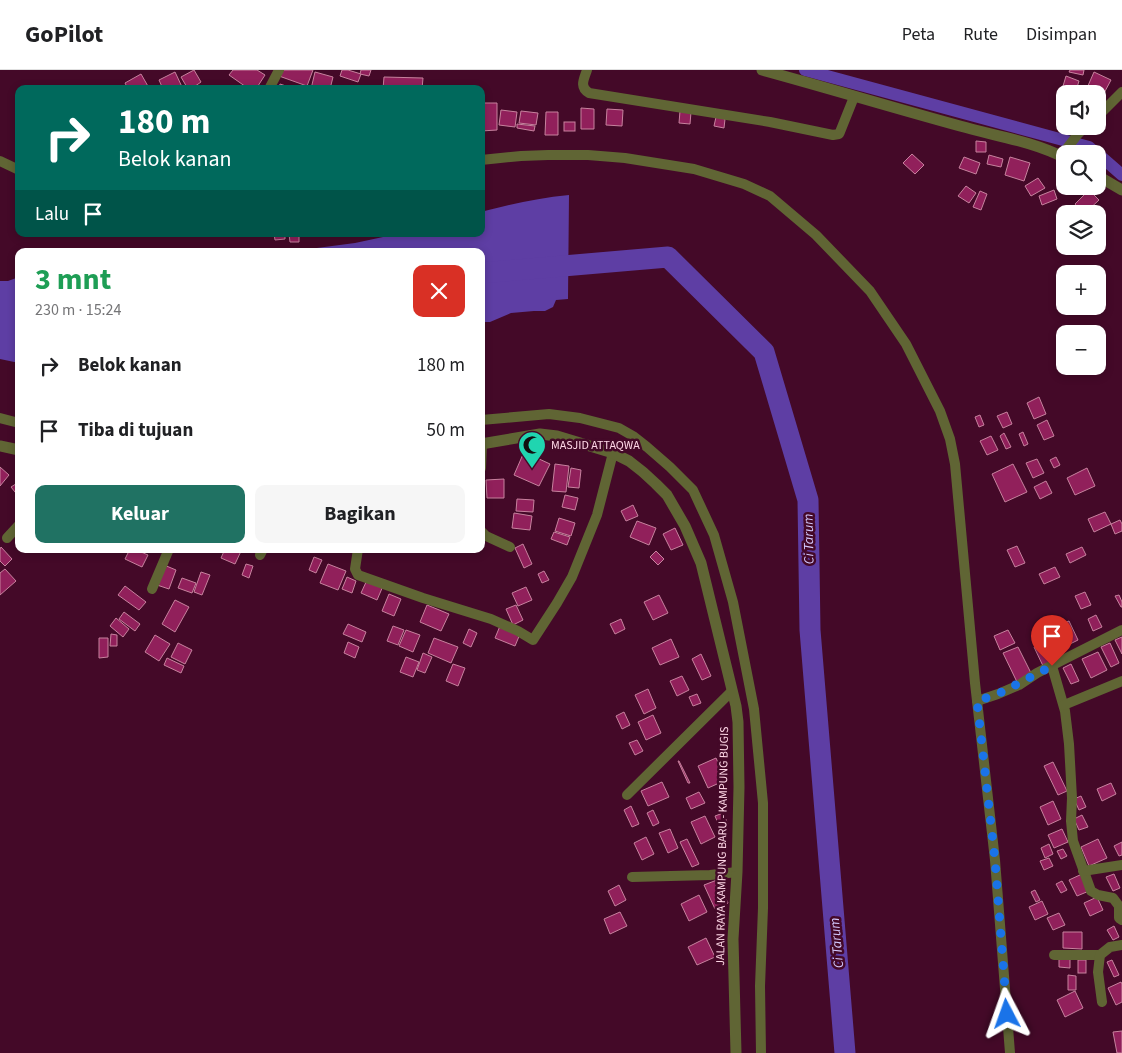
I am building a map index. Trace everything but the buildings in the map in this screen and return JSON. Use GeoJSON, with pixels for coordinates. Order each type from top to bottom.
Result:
{"type":"FeatureCollection","features":[{"type":"Feature","properties":{"kind":"street"},"geometry":{"type":"LineString","coordinates":[[272,85],[279,70]]}},
{"type":"Feature","properties":{"kind":"street"},"geometry":{"type":"LineString","coordinates":[[587,70],[582,86],[589,93],[770,122],[833,135],[838,134],[841,130],[854,97]]}},
{"type":"Feature","properties":{"kind":"street"},"geometry":{"type":"LineString","coordinates":[[762,70],[1056,152]]}},
{"type":"Feature","properties":{"kind":"street"},"geometry":{"type":"LineString","coordinates":[[1106,108],[1122,92]]}},
{"type":"Feature","properties":{"kind":"street"},"geometry":{"type":"LineString","coordinates":[[485,160],[548,155],[588,155],[625,158],[694,169],[744,184],[770,196],[832,250],[870,291],[906,344],[940,412],[950,439],[955,464],[977,701],[995,860],[1010,1053]]}},
{"type":"Feature","properties":{"kind":"street"},"geometry":{"type":"LineString","coordinates":[[0,161],[15,168]]}},
{"type":"Feature","properties":{"kind":"street"},"geometry":{"type":"LineString","coordinates":[[1106,181],[1122,190]]}},
{"type":"Feature","properties":{"kind":"street"},"geometry":{"type":"LineString","coordinates":[[485,420],[549,414],[580,418],[620,428],[647,447],[693,490],[714,535],[733,602],[754,708],[763,803],[763,908],[760,986],[761,1053]]}},
{"type":"Feature","properties":{"kind":"street"},"geometry":{"type":"LineString","coordinates":[[0,418],[15,422]]}},
{"type":"Feature","properties":{"kind":"street","name":"JALAN RAYA KAMPUNG BARU - KAMPUNG BUGIS"},"geometry":{"type":"LineString","coordinates":[[485,444],[546,434],[578,441],[613,453],[629,461],[667,495],[685,526],[701,563],[738,722],[738,872],[733,938],[736,1053]]}},
{"type":"Feature","properties":{"kind":"street"},"geometry":{"type":"LineString","coordinates":[[0,446],[15,449]]}},
{"type":"Feature","properties":{"kind":"street"},"geometry":{"type":"LineString","coordinates":[[357,553],[354,569],[358,575],[490,619],[518,631],[533,640],[572,577],[597,515],[613,453]]}},
{"type":"Feature","properties":{"kind":"street"},"geometry":{"type":"LineString","coordinates":[[7,538],[15,529]]}},
{"type":"Feature","properties":{"kind":"street"},"geometry":{"type":"LineString","coordinates":[[485,535],[510,547]]}},
{"type":"Feature","properties":{"kind":"street"},"geometry":{"type":"LineString","coordinates":[[152,589],[167,553]]}},
{"type":"Feature","properties":{"kind":"street"},"geometry":{"type":"LineString","coordinates":[[977,701],[998,694],[1122,630]]}},
{"type":"Feature","properties":{"kind":"street"},"geometry":{"type":"LineString","coordinates":[[1052,666],[1064,705],[1069,744],[1073,841],[1092,892],[1112,898],[1119,906],[1119,918],[1122,920]]}},
{"type":"Feature","properties":{"kind":"street"},"geometry":{"type":"LineString","coordinates":[[1064,705],[1122,681]]}},
{"type":"Feature","properties":{"kind":"street"},"geometry":{"type":"LineString","coordinates":[[627,795],[732,690]]}},
{"type":"Feature","properties":{"kind":"street"},"geometry":{"type":"LineString","coordinates":[[1083,871],[1122,865]]}},
{"type":"Feature","properties":{"kind":"street"},"geometry":{"type":"LineString","coordinates":[[632,877],[710,875],[738,872]]}},
{"type":"Feature","properties":{"kind":"street"},"geometry":{"type":"LineString","coordinates":[[1054,955],[1100,955],[1110,947],[1122,945]]}},
{"type":"Feature","properties":{"kind":"street"},"geometry":{"type":"LineString","coordinates":[[1100,955],[1098,972],[1102,1002]]}},
{"type":"Feature","properties":{"kind":"shaded area"},"geometry":{"type":"Polygon","coordinates":[[[569,195],[568,299],[556,300],[553,307],[545,311],[511,313],[490,322],[485,322],[485,248],[317,248],[383,237],[485,237],[485,211],[569,195]]]}},
{"type":"Feature","properties":{"kind":"shaded area"},"geometry":{"type":"Polygon","coordinates":[[[15,278],[15,362],[0,359],[0,281],[15,278]]]}},
{"type":"Feature","properties":{"kind":"waterway"},"geometry":{"type":"LineString","coordinates":[[805,70],[1082,145]]}},
{"type":"Feature","properties":{"kind":"waterway"},"geometry":{"type":"LineString","coordinates":[[1106,161],[1122,175]]}},
{"type":"Feature","properties":{"kind":"waterway","name":"Ci Tarum"},"geometry":{"type":"LineString","coordinates":[[485,273],[668,257],[764,352],[808,500],[810,630],[845,1053]]}},
{"type":"Feature","properties":{"kind":"place","name":"MASJID ATTAQWA"},"geometry":{"type":"Point","coordinates":[532,469]}},
{"type":"Feature","properties":{"kind":"route"},"geometry":{"type":"LineString","coordinates":[[1007,1014],[995,860],[977,701],[1019,685],[1052,666]]}}]}
